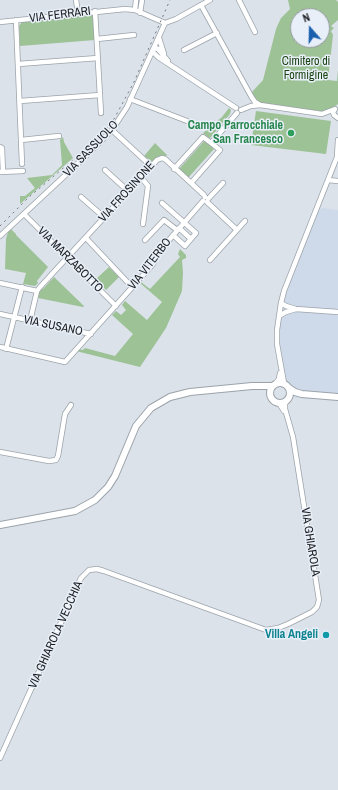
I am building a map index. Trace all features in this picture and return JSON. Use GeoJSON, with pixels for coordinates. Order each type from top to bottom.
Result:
{"type":"FeatureCollection","features":[{"type":"Feature","properties":{"kind":"main road"},"geometry":{"type":"LineString","coordinates":[[270,395],[274,385]]}},
{"type":"Feature","properties":{"kind":"main road"},"geometry":{"type":"LineString","coordinates":[[0,525],[70,512],[83,508],[95,500],[108,487],[115,476],[136,426],[143,416],[159,402],[178,394],[274,385],[286,386],[294,392],[302,394],[338,397]]}},
{"type":"Feature","properties":{"kind":"main road"},"geometry":{"type":"LineString","coordinates":[[252,386],[266,390],[273,400],[284,400],[302,394]]}},
{"type":"Feature","properties":{"kind":"main road"},"geometry":{"type":"LineString","coordinates":[[284,400],[290,391],[286,386]]}},
{"type":"Feature","properties":{"kind":"street"},"geometry":{"type":"LineString","coordinates":[[76,0],[78,13]]}},
{"type":"Feature","properties":{"kind":"street"},"geometry":{"type":"LineString","coordinates":[[135,10],[136,0]]}},
{"type":"Feature","properties":{"kind":"street"},"geometry":{"type":"LineString","coordinates":[[140,13],[142,0]]}},
{"type":"Feature","properties":{"kind":"street"},"geometry":{"type":"LineString","coordinates":[[165,23],[210,0]]}},
{"type":"Feature","properties":{"kind":"street"},"geometry":{"type":"LineString","coordinates":[[238,0],[255,32]]}},
{"type":"Feature","properties":{"kind":"street"},"geometry":{"type":"LineString","coordinates":[[201,4],[251,96],[255,102],[260,105]]}},
{"type":"Feature","properties":{"kind":"street","name":"VIA FERRARI"},"geometry":{"type":"LineString","coordinates":[[0,22],[125,9],[135,10],[165,23]]}},
{"type":"Feature","properties":{"kind":"street"},"geometry":{"type":"LineString","coordinates":[[95,11],[102,113]]}},
{"type":"Feature","properties":{"kind":"street"},"geometry":{"type":"LineString","coordinates":[[16,20],[22,164]]}},
{"type":"Feature","properties":{"kind":"street","name":"VIA SASSUOLO"},"geometry":{"type":"LineString","coordinates":[[0,236],[112,130],[123,114],[165,23]]}},
{"type":"Feature","properties":{"kind":"street"},"geometry":{"type":"LineString","coordinates":[[184,50],[217,33]]}},
{"type":"Feature","properties":{"kind":"street"},"geometry":{"type":"LineString","coordinates":[[97,39],[134,35]]}},
{"type":"Feature","properties":{"kind":"street"},"geometry":{"type":"LineString","coordinates":[[159,36],[164,58]]}},
{"type":"Feature","properties":{"kind":"street"},"geometry":{"type":"LineString","coordinates":[[153,49],[154,54],[164,58],[170,64],[238,110]]}},
{"type":"Feature","properties":{"kind":"street"},"geometry":{"type":"LineString","coordinates":[[149,57],[164,58]]}},
{"type":"Feature","properties":{"kind":"street"},"geometry":{"type":"LineString","coordinates":[[18,64],[98,58]]}},
{"type":"Feature","properties":{"kind":"street"},"geometry":{"type":"LineString","coordinates":[[20,101],[100,95]]}},
{"type":"Feature","properties":{"kind":"street"},"geometry":{"type":"LineString","coordinates":[[130,99],[187,121]]}},
{"type":"Feature","properties":{"kind":"street"},"geometry":{"type":"LineString","coordinates":[[211,143],[238,110],[251,106],[260,105],[322,114],[337,119]]}},
{"type":"Feature","properties":{"kind":"street"},"geometry":{"type":"LineString","coordinates":[[322,114],[337,109]]}},
{"type":"Feature","properties":{"kind":"street"},"geometry":{"type":"LineString","coordinates":[[337,109],[333,114],[337,119]]}},
{"type":"Feature","properties":{"kind":"street"},"geometry":{"type":"LineString","coordinates":[[112,130],[151,166]]}},
{"type":"Feature","properties":{"kind":"street"},"geometry":{"type":"LineString","coordinates":[[21,140],[59,136]]}},
{"type":"Feature","properties":{"kind":"street"},"geometry":{"type":"LineString","coordinates":[[174,169],[203,137],[220,150],[191,183]]}},
{"type":"Feature","properties":{"kind":"street"},"geometry":{"type":"LineString","coordinates":[[286,386],[281,369],[277,337],[281,303],[284,291],[337,157],[338,140]]}},
{"type":"Feature","properties":{"kind":"street"},"geometry":{"type":"LineString","coordinates":[[0,147],[2,148],[2,172],[23,171]]}},
{"type":"Feature","properties":{"kind":"street","name":"VIA FROSINONE"},"geometry":{"type":"LineString","coordinates":[[37,290],[151,166],[157,160],[162,158],[204,195],[206,200],[237,230]]}},
{"type":"Feature","properties":{"kind":"street"},"geometry":{"type":"LineString","coordinates":[[105,170],[128,191]]}},
{"type":"Feature","properties":{"kind":"street"},"geometry":{"type":"LineString","coordinates":[[141,177],[148,186],[143,224]]}},
{"type":"Feature","properties":{"kind":"street"},"geometry":{"type":"LineString","coordinates":[[328,180],[338,181]]}},
{"type":"Feature","properties":{"kind":"street","name":"VIA VITERBO"},"geometry":{"type":"LineString","coordinates":[[6,349],[64,362],[67,360],[153,264],[156,255],[184,222],[223,183]]}},
{"type":"Feature","properties":{"kind":"street"},"geometry":{"type":"LineString","coordinates":[[82,197],[104,218]]}},
{"type":"Feature","properties":{"kind":"street"},"geometry":{"type":"LineString","coordinates":[[162,203],[196,233],[185,246],[173,235]]}},
{"type":"Feature","properties":{"kind":"street","name":"VIA MARZABOTTO"},"geometry":{"type":"LineString","coordinates":[[24,214],[116,306]]}},
{"type":"Feature","properties":{"kind":"street"},"geometry":{"type":"LineString","coordinates":[[145,240],[164,220],[191,239]]}},
{"type":"Feature","properties":{"kind":"street"},"geometry":{"type":"LineString","coordinates":[[210,260],[245,221]]}},
{"type":"Feature","properties":{"kind":"street"},"geometry":{"type":"LineString","coordinates":[[86,238],[132,287]]}},
{"type":"Feature","properties":{"kind":"street"},"geometry":{"type":"LineString","coordinates":[[0,283],[37,290],[30,321]]}},
{"type":"Feature","properties":{"kind":"street"},"geometry":{"type":"LineString","coordinates":[[0,347],[6,349],[22,288]]}},
{"type":"Feature","properties":{"kind":"street"},"geometry":{"type":"LineString","coordinates":[[281,303],[296,309],[338,312]]}},
{"type":"Feature","properties":{"kind":"street"},"geometry":{"type":"LineString","coordinates":[[279,316],[296,309]]}},
{"type":"Feature","properties":{"kind":"street","name":"VIA SUSANO"},"geometry":{"type":"LineString","coordinates":[[0,314],[91,334]]}},
{"type":"Feature","properties":{"kind":"street"},"geometry":{"type":"LineString","coordinates":[[274,385],[279,379],[281,369]]}},
{"type":"Feature","properties":{"kind":"street","name":"VIA GHIAROLA"},"geometry":{"type":"LineString","coordinates":[[260,629],[272,630],[288,624],[312,612],[319,604],[293,437],[286,414],[284,400]]}},
{"type":"Feature","properties":{"kind":"street"},"geometry":{"type":"LineString","coordinates":[[0,452],[49,461],[54,460],[58,456],[65,414],[71,405]]}},
{"type":"Feature","properties":{"kind":"street","name":"VIA GHIAROLA VECCHIA"},"geometry":{"type":"LineString","coordinates":[[0,758],[81,578],[89,570],[97,569],[104,571],[260,629]]}},
{"type":"Feature","properties":{"kind":"shaded area"},"geometry":{"type":"Polygon","coordinates":[[[322,208],[338,210],[338,400],[296,398],[290,396],[288,394],[277,344],[280,309],[317,212],[322,208]]]}},
{"type":"Feature","properties":{"kind":"green space","name":"Cimitero di Formigine"},"geometry":{"type":"Polygon","coordinates":[[[288,0],[336,0],[338,2],[338,20],[331,26],[334,28],[331,31],[333,35],[328,80],[337,81],[338,70],[338,104],[327,112],[260,103],[254,97],[252,92],[263,80],[276,29],[281,18],[290,9],[288,0]]]}},
{"type":"Feature","properties":{"kind":"green space"},"geometry":{"type":"Polygon","coordinates":[[[91,14],[93,16],[95,40],[20,46],[19,26],[22,22],[91,14]]]}},
{"type":"Feature","properties":{"kind":"green space"},"geometry":{"type":"Polygon","coordinates":[[[229,108],[231,110],[230,114],[211,137],[209,138],[203,133],[222,117],[229,108]]]}},
{"type":"Feature","properties":{"kind":"green space","name":"Campo Parrocchiale San Francesco"},"geometry":{"type":"Polygon","coordinates":[[[256,111],[331,121],[326,154],[251,145],[256,111]]]}},
{"type":"Feature","properties":{"kind":"green space"},"geometry":{"type":"Polygon","coordinates":[[[63,137],[64,142],[73,158],[20,204],[20,196],[25,196],[35,188],[27,178],[52,175],[62,165],[60,140],[63,137]]]}},
{"type":"Feature","properties":{"kind":"green space"},"geometry":{"type":"Polygon","coordinates":[[[205,140],[214,149],[188,178],[179,169],[205,140]]]}},
{"type":"Feature","properties":{"kind":"green space"},"geometry":{"type":"Polygon","coordinates":[[[155,143],[167,155],[165,157],[160,156],[153,162],[144,156],[155,143]]]}},
{"type":"Feature","properties":{"kind":"green space"},"geometry":{"type":"Polygon","coordinates":[[[11,229],[48,267],[35,286],[23,284],[26,273],[5,269],[6,239],[8,232],[11,229]]]}},
{"type":"Feature","properties":{"kind":"green space"},"geometry":{"type":"Polygon","coordinates":[[[180,249],[186,255],[186,258],[182,260],[182,291],[166,328],[140,367],[76,351],[78,349],[83,350],[85,348],[115,356],[133,334],[112,315],[116,311],[121,315],[126,310],[122,305],[125,301],[147,320],[162,302],[140,283],[141,282],[150,289],[180,257],[178,254],[180,249]]]}},
{"type":"Feature","properties":{"kind":"green space"},"geometry":{"type":"Polygon","coordinates":[[[109,267],[119,277],[106,290],[96,279],[109,267]]]}},
{"type":"Feature","properties":{"kind":"green space"},"geometry":{"type":"Polygon","coordinates":[[[54,277],[84,306],[83,307],[38,298],[39,295],[37,294],[40,288],[43,289],[54,277]]]}},
{"type":"Feature","properties":{"kind":"railway"},"geometry":{"type":"LineString","coordinates":[[0,226],[29,197],[99,138],[114,119],[134,82],[170,0]]}},
{"type":"Feature","properties":{"kind":"place","name":"Campo Parrocchiale San Francesco"},"geometry":{"type":"Point","coordinates":[291,133]}},
{"type":"Feature","properties":{"kind":"place","name":"Villa Angeli"},"geometry":{"type":"Point","coordinates":[326,635]}}]}
